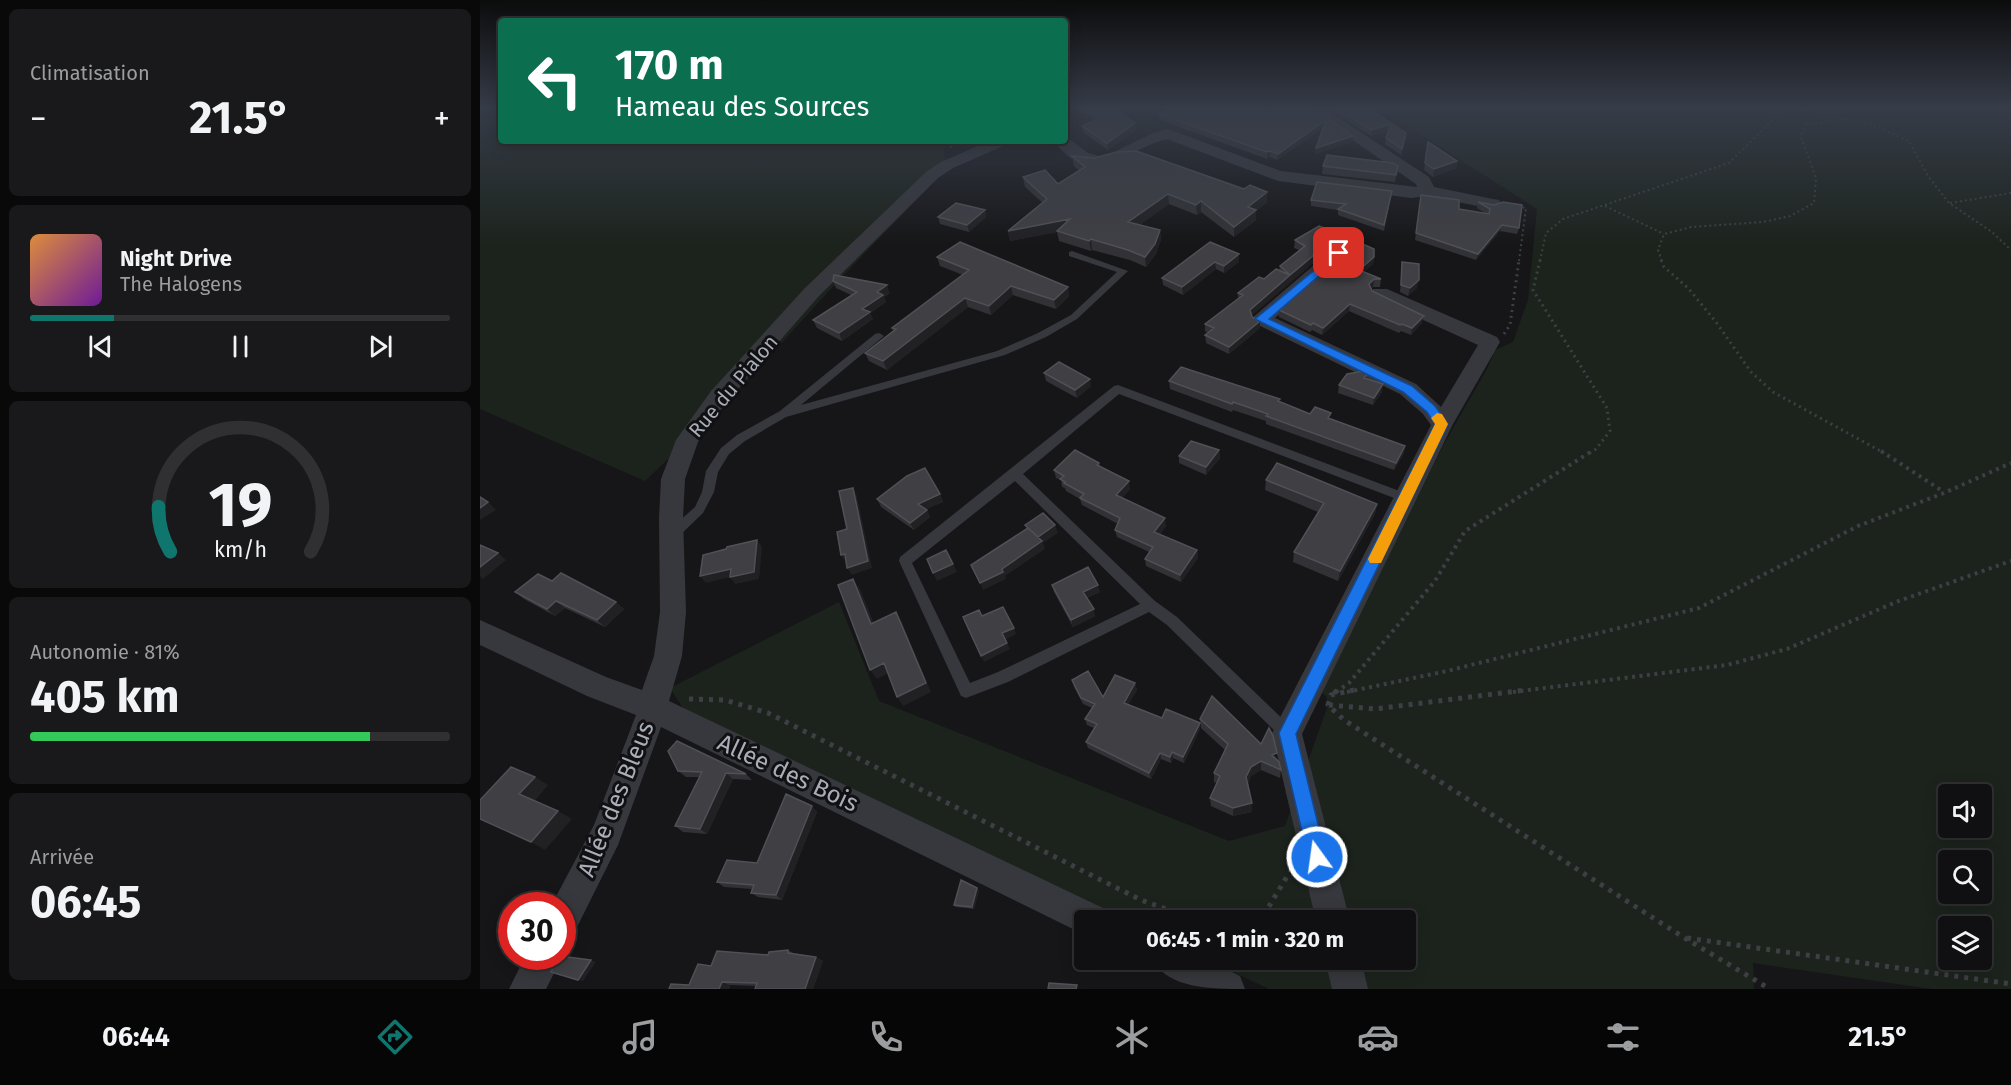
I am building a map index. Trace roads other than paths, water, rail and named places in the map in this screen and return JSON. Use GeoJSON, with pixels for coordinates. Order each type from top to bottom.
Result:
{"type":"FeatureCollection","features":[{"type":"Feature","properties":{"kind":"street","name":"Rue du Pialon"},"geometry":{"type":"LineString","coordinates":[[654,708],[657,687],[668,656],[673,612],[671,536],[674,479],[687,440],[719,396],[812,292],[932,175],[947,165],[974,153]]}},
{"type":"Feature","properties":{"kind":"street"},"geometry":{"type":"LineString","coordinates":[[1078,153],[1087,160],[1100,161],[1121,153]]}},
{"type":"Feature","properties":{"kind":"street"},"geometry":{"type":"LineString","coordinates":[[1218,153],[1278,176],[1411,193],[1427,191],[1493,204]]}},
{"type":"Feature","properties":{"kind":"street"},"geometry":{"type":"LineString","coordinates":[[1381,153],[1423,181],[1427,191]]}},
{"type":"Feature","properties":{"kind":"street"},"geometry":{"type":"LineString","coordinates":[[1355,239],[1261,319],[1407,389],[1431,409],[1442,424]]}},
{"type":"Feature","properties":{"kind":"street"},"geometry":{"type":"LineString","coordinates":[[1330,910],[1312,836],[1292,723],[1442,424],[1490,342],[1380,293]]}},
{"type":"Feature","properties":{"kind":"street","name":"Allée des Bois"},"geometry":{"type":"LineString","coordinates":[[480,632],[597,687],[654,708],[1074,912]]}},
{"type":"Feature","properties":{"kind":"street","name":"Allée des Bleus"},"geometry":{"type":"LineString","coordinates":[[576,894],[607,834],[654,708]]}},
{"type":"Feature","properties":{"kind":"street"},"geometry":{"type":"LineString","coordinates":[[527,989],[537,970]]}},
{"type":"Feature","properties":{"kind":"street"},"geometry":{"type":"LineString","coordinates":[[1190,970],[1227,989]]}},
{"type":"Feature","properties":{"kind":"street"},"geometry":{"type":"LineString","coordinates":[[1345,970],[1350,989]]}},
{"type":"Feature","properties":{"kind":"lane"},"geometry":{"type":"LineString","coordinates":[[782,414],[1001,353],[1042,335],[1074,317],[1124,271],[1072,254]]}},
{"type":"Feature","properties":{"kind":"lane"},"geometry":{"type":"LineString","coordinates":[[671,536],[699,510],[708,492],[712,471],[725,451],[741,438],[782,414],[879,336]]}},
{"type":"Feature","properties":{"kind":"lane"},"geometry":{"type":"LineString","coordinates":[[1150,605],[1003,677],[966,691],[905,561],[1118,389],[1406,498]]}},
{"type":"Feature","properties":{"kind":"lane"},"geometry":{"type":"LineString","coordinates":[[1015,474],[1150,605],[1292,723]]}}]}
